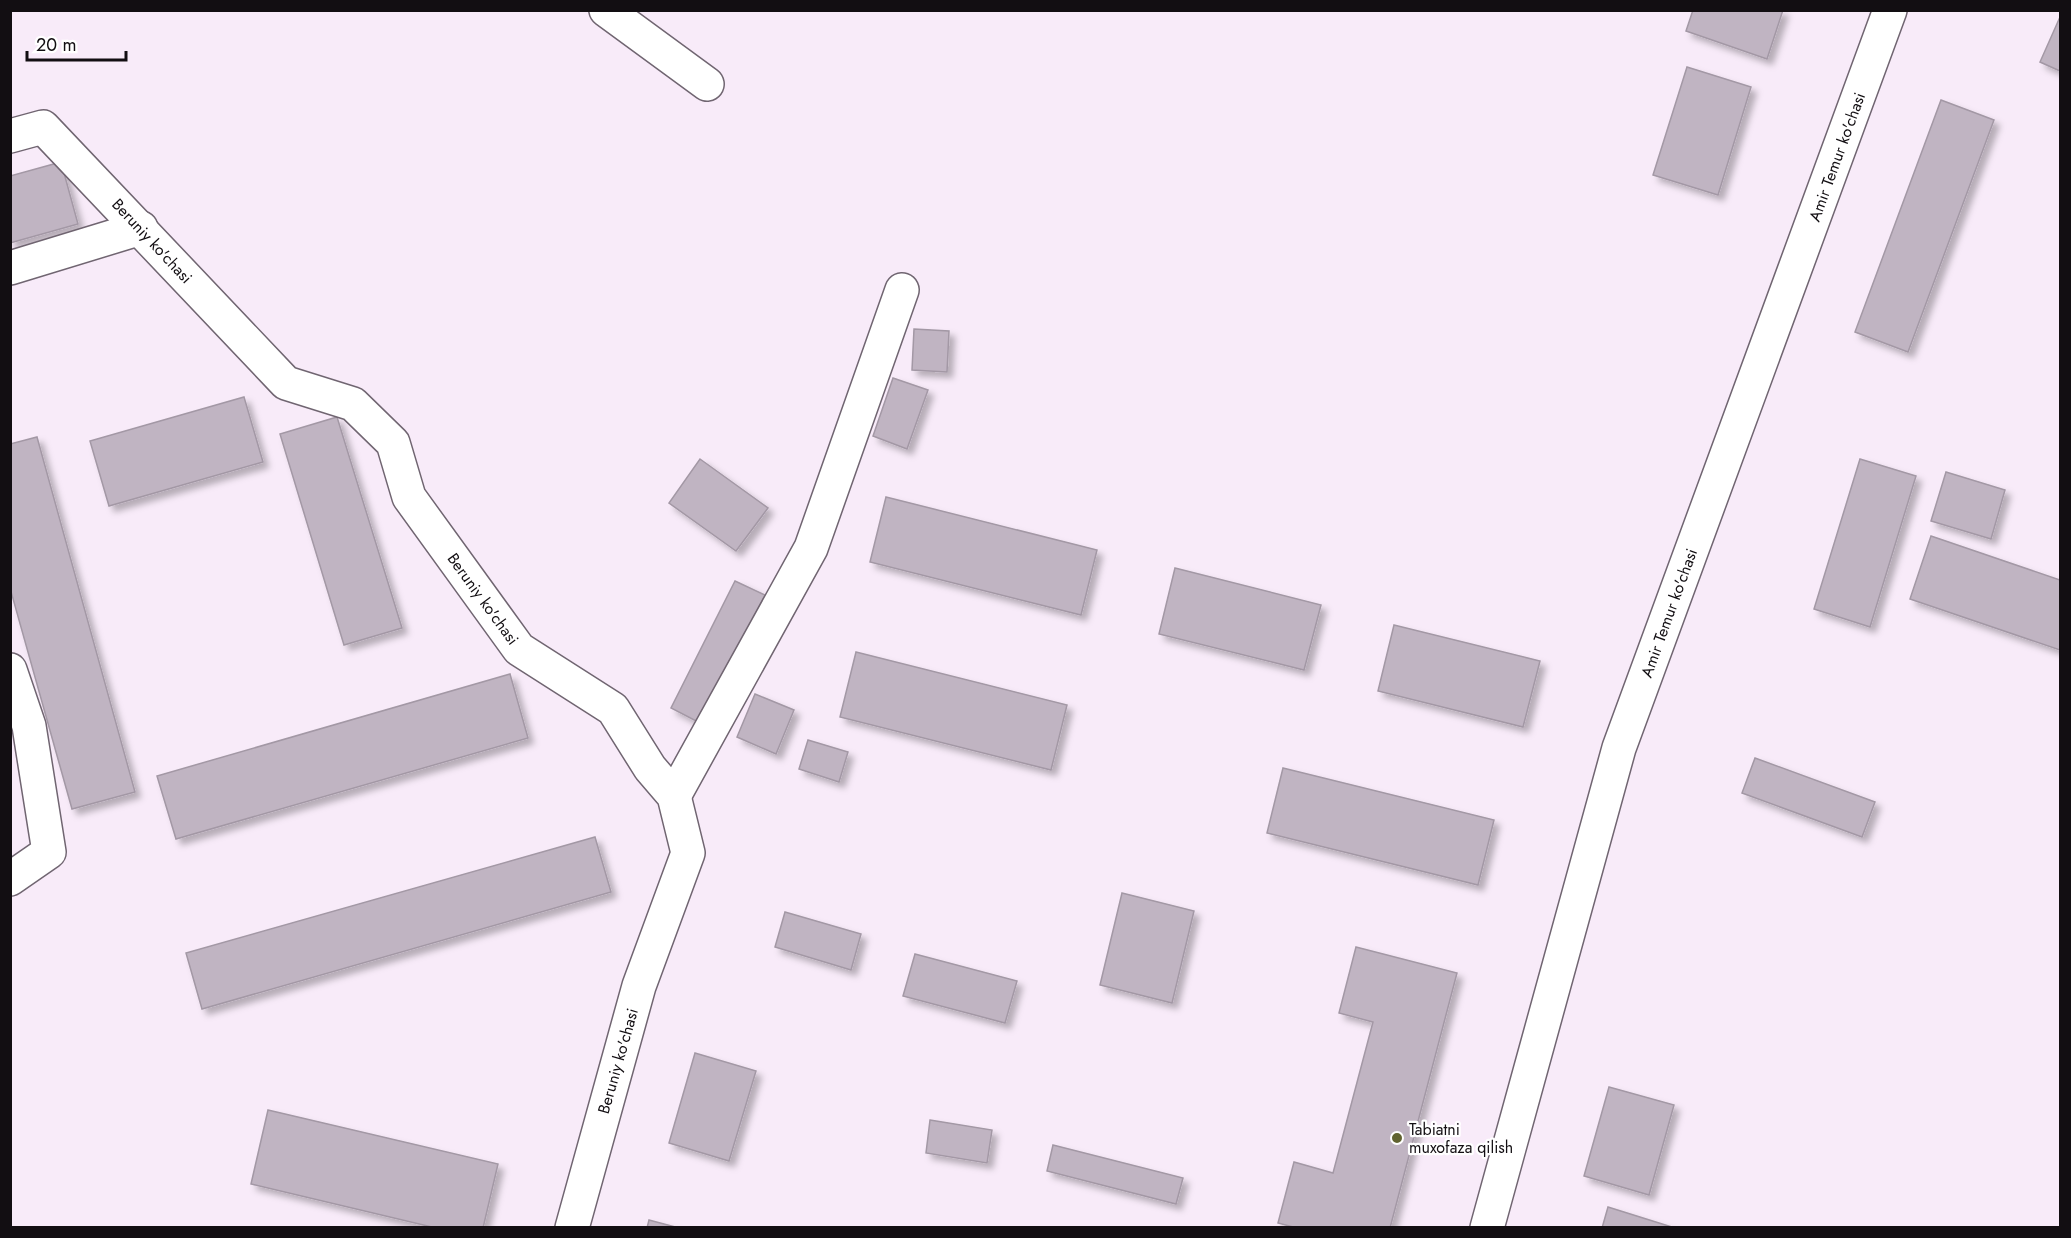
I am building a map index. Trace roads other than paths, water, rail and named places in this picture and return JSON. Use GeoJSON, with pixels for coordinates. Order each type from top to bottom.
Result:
{"type":"FeatureCollection","features":[{"type":"Feature","properties":{"kind":"street"},"geometry":{"type":"LineString","coordinates":[[606,10],[707,84]]}},
{"type":"Feature","properties":{"kind":"street","name":"Amir Temur ko'chasi"},"geometry":{"type":"LineString","coordinates":[[1486,1227],[1619,748],[1890,10]]}},
{"type":"Feature","properties":{"kind":"street","name":"Beruniy ko'chasi"},"geometry":{"type":"LineString","coordinates":[[10,136],[43,127],[286,383],[353,404],[393,443],[410,497],[519,649],[613,709],[650,768],[674,796],[688,854],[639,986],[572,1227]]}},
{"type":"Feature","properties":{"kind":"street"},"geometry":{"type":"LineString","coordinates":[[10,268],[141,228]]}},
{"type":"Feature","properties":{"kind":"street"},"geometry":{"type":"LineString","coordinates":[[674,796],[811,548],[902,290]]}},
{"type":"Feature","properties":{"kind":"street"},"geometry":{"type":"LineString","coordinates":[[10,670],[29,726],[49,852],[10,879]]}},
{"type":"Feature","properties":{"kind":"place","name":"Tabiatni muxofaza qilish"},"geometry":{"type":"Point","coordinates":[1397,1138]}}]}
